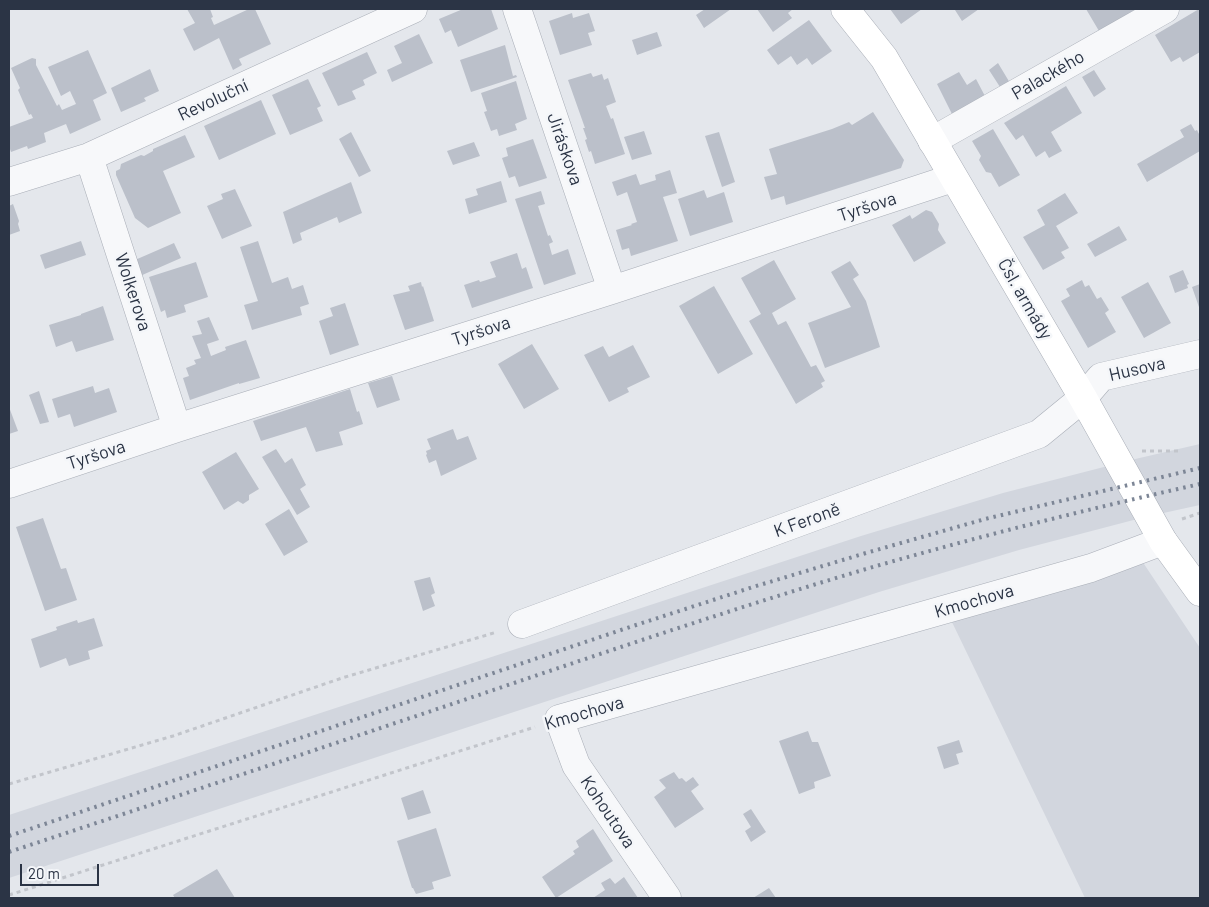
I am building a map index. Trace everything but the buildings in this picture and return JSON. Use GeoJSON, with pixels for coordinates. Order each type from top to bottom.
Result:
{"type":"FeatureCollection","features":[{"type":"Feature","properties":{"kind":"street","name":"Revoluční"},"geometry":{"type":"LineString","coordinates":[[9,182],[89,157],[414,9]]}},
{"type":"Feature","properties":{"kind":"street","name":"Jiráskova"},"geometry":{"type":"LineString","coordinates":[[517,9],[612,290]]}},
{"type":"Feature","properties":{"kind":"street","name":"Čsl. armády"},"geometry":{"type":"LineString","coordinates":[[845,9],[884,58],[1083,398],[1163,541],[1200,592]]}},
{"type":"Feature","properties":{"kind":"street","name":"Palackého"},"geometry":{"type":"LineString","coordinates":[[932,141],[1165,9]]}},
{"type":"Feature","properties":{"kind":"street","name":"Wolkerova"},"geometry":{"type":"LineString","coordinates":[[89,157],[177,428]]}},
{"type":"Feature","properties":{"kind":"street","name":"Tyršova"},"geometry":{"type":"LineString","coordinates":[[9,484],[177,428],[612,290],[954,178]]}},
{"type":"Feature","properties":{"kind":"street","name":"Husova"},"geometry":{"type":"LineString","coordinates":[[1083,398],[1101,377],[1200,354]]}},
{"type":"Feature","properties":{"kind":"street","name":"K Feroně"},"geometry":{"type":"LineString","coordinates":[[522,624],[1039,434],[1083,398]]}},
{"type":"Feature","properties":{"kind":"street","name":"Kmochova"},"geometry":{"type":"LineString","coordinates":[[559,719],[1091,568],[1163,541]]}},
{"type":"Feature","properties":{"kind":"street","name":"Kohoutova"},"geometry":{"type":"LineString","coordinates":[[559,719],[576,765],[667,898]]}},
{"type":"Feature","properties":{"kind":"path"},"geometry":{"type":"LineString","coordinates":[[9,784],[173,736],[342,678],[522,624]]}},
{"type":"Feature","properties":{"kind":"path","name":"Kmochova"},"geometry":{"type":"LineString","coordinates":[[9,895],[559,719]]}},
{"type":"Feature","properties":{"kind":"shaded area"},"geometry":{"type":"Polygon","coordinates":[[[1200,444],[1200,505],[1145,517],[1019,550],[879,592],[9,878],[9,815],[861,536],[1003,493],[1200,444]]]}},
{"type":"Feature","properties":{"kind":"shaded area"},"geometry":{"type":"Polygon","coordinates":[[[1140,558],[1200,648],[1200,898],[1085,898],[951,620],[1140,558]]]}},
{"type":"Feature","properties":{"kind":"railway"},"geometry":{"type":"LineString","coordinates":[[9,836],[753,587],[985,519],[1200,468]]}},
{"type":"Feature","properties":{"kind":"railway"},"geometry":{"type":"LineString","coordinates":[[9,852],[660,634],[814,585],[907,557],[1074,513],[1200,484]]}}]}
